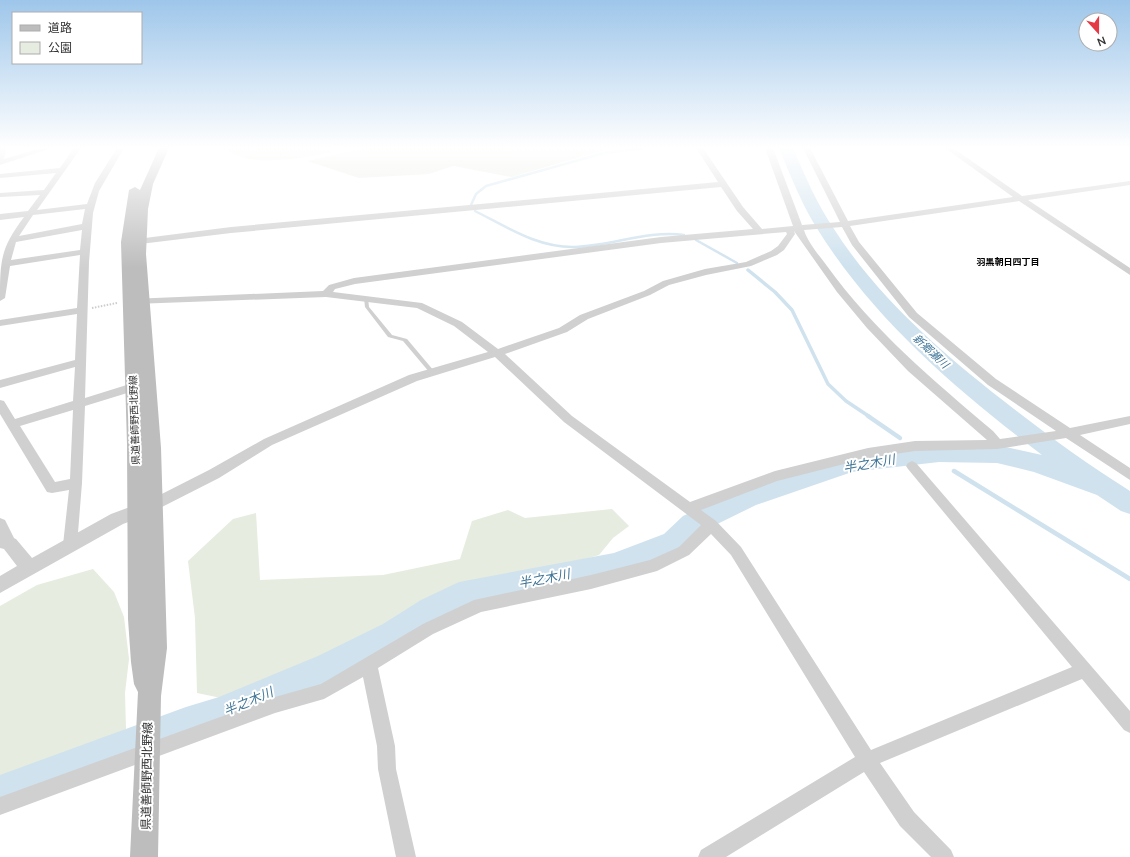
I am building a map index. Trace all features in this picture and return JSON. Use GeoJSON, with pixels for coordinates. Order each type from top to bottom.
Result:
{"type":"FeatureCollection","features":[{"type":"Feature","properties":{"kind":"main road","name":"県道善師野西北野線"},"geometry":{"type":"LineString","coordinates":[[136,188],[129,220],[136,301],[152,440],[156,648],[149,696],[144,857]]}},
{"type":"Feature","properties":{"kind":"main road","name":"県道善師野西北野線"},"geometry":{"type":"LineString","coordinates":[[146,188],[142,209],[136,301],[133,387],[137,511],[136,592],[140,645],[149,696]]}},
{"type":"Feature","properties":{"kind":"street"},"geometry":{"type":"LineString","coordinates":[[0,298],[9,246],[19,229],[49,188]]}},
{"type":"Feature","properties":{"kind":"street"},"geometry":{"type":"LineString","coordinates":[[70,545],[76,483],[85,252],[90,206],[97,188]]}},
{"type":"Feature","properties":{"kind":"street"},"geometry":{"type":"LineString","coordinates":[[140,241],[239,230],[682,188]]}},
{"type":"Feature","properties":{"kind":"street"},"geometry":{"type":"LineString","coordinates":[[727,188],[740,209],[760,232]]}},
{"type":"Feature","properties":{"kind":"street"},"geometry":{"type":"LineString","coordinates":[[783,188],[796,228],[840,290],[871,326],[912,368],[1000,444]]}},
{"type":"Feature","properties":{"kind":"street"},"geometry":{"type":"LineString","coordinates":[[827,188],[855,243],[863,255],[913,315],[992,382],[1062,434],[1130,475]]}},
{"type":"Feature","properties":{"kind":"street"},"geometry":{"type":"LineString","coordinates":[[1005,188],[1130,272]]}},
{"type":"Feature","properties":{"kind":"street"},"geometry":{"type":"LineString","coordinates":[[326,294],[332,287],[354,280],[661,240],[846,224],[935,213],[1019,198],[1093,188]]}},
{"type":"Feature","properties":{"kind":"street"},"geometry":{"type":"LineString","coordinates":[[0,195],[46,192]]}},
{"type":"Feature","properties":{"kind":"street"},"geometry":{"type":"LineString","coordinates":[[0,217],[90,206]]}},
{"type":"Feature","properties":{"kind":"street"},"geometry":{"type":"LineString","coordinates":[[12,240],[87,226]]}},
{"type":"Feature","properties":{"kind":"street"},"geometry":{"type":"LineString","coordinates":[[0,585],[29,567],[117,519],[154,504],[214,474],[268,442],[394,386],[432,372],[497,353],[563,330],[584,317],[647,293],[666,283],[705,272],[748,264],[766,257],[781,248],[796,228]]}},
{"type":"Feature","properties":{"kind":"street"},"geometry":{"type":"LineString","coordinates":[[6,264],[85,252]]}},
{"type":"Feature","properties":{"kind":"street"},"geometry":{"type":"LineString","coordinates":[[136,301],[326,294],[419,305],[458,324],[497,353],[568,419],[711,526],[736,551],[867,760],[907,819],[944,857]]}},
{"type":"Feature","properties":{"kind":"street"},"geometry":{"type":"LineString","coordinates":[[0,323],[82,310]]}},
{"type":"Feature","properties":{"kind":"street"},"geometry":{"type":"LineString","coordinates":[[0,384],[80,362]]}},
{"type":"Feature","properties":{"kind":"street"},"geometry":{"type":"LineString","coordinates":[[13,424],[133,387]]}},
{"type":"Feature","properties":{"kind":"street"},"geometry":{"type":"LineString","coordinates":[[0,404],[52,488],[76,483]]}},
{"type":"Feature","properties":{"kind":"street"},"geometry":{"type":"LineString","coordinates":[[688,509],[775,476],[868,453],[915,446],[1000,444],[1062,434],[1130,420]]}},
{"type":"Feature","properties":{"kind":"street"},"geometry":{"type":"LineString","coordinates":[[912,466],[1130,724]]}},
{"type":"Feature","properties":{"kind":"street"},"geometry":{"type":"LineString","coordinates":[[0,524],[5,542],[29,567]]}},
{"type":"Feature","properties":{"kind":"street"},"geometry":{"type":"LineString","coordinates":[[0,806],[275,705],[324,691],[428,629],[479,605],[591,582],[652,566],[684,551],[711,526]]}},
{"type":"Feature","properties":{"kind":"street"},"geometry":{"type":"LineString","coordinates":[[369,665],[386,746],[387,769],[406,857]]}},
{"type":"Feature","properties":{"kind":"street"},"geometry":{"type":"LineString","coordinates":[[708,857],[867,760],[1084,670]]}},
{"type":"Feature","properties":{"kind":"lane"},"geometry":{"type":"LineString","coordinates":[[366,299],[367,307],[390,336],[405,340],[432,372]]}},
{"type":"Feature","properties":{"kind":"path"},"geometry":{"type":"LineString","coordinates":[[82,310],[136,301]]}},
{"type":"Feature","properties":{"kind":"green space"},"geometry":{"type":"Polygon","coordinates":[[[612,509],[629,526],[613,538],[599,555],[566,565],[485,581],[440,592],[328,662],[226,699],[197,693],[195,618],[188,561],[233,519],[256,513],[260,580],[383,575],[460,559],[472,521],[508,510],[525,518],[612,509]]]}},
{"type":"Feature","properties":{"kind":"green space"},"geometry":{"type":"Polygon","coordinates":[[[93,569],[114,592],[124,617],[129,659],[125,693],[126,729],[50,773],[0,789],[0,606],[37,585],[93,569]]]}},
{"type":"Feature","properties":{"kind":"waterway"},"geometry":{"type":"LineString","coordinates":[[471,205],[476,194],[484,188]]}},
{"type":"Feature","properties":{"kind":"waterway","name":"新郷瀬川"},"geometry":{"type":"LineString","coordinates":[[803,188],[826,230],[853,268],[882,303],[915,336],[949,368],[984,397],[1060,456],[1130,504]]}},
{"type":"Feature","properties":{"kind":"waterway"},"geometry":{"type":"LineString","coordinates":[[475,211],[523,235],[548,244],[561,246],[589,246],[643,236],[670,234],[684,235]]}},
{"type":"Feature","properties":{"kind":"waterway"},"geometry":{"type":"LineString","coordinates":[[696,240],[737,263]]}},
{"type":"Feature","properties":{"kind":"waterway"},"geometry":{"type":"LineString","coordinates":[[748,270],[775,292],[792,310],[828,384],[846,401],[870,417]]}},
{"type":"Feature","properties":{"kind":"waterway"},"geometry":{"type":"LineString","coordinates":[[868,416],[900,438]]}},
{"type":"Feature","properties":{"kind":"waterway","name":"半之木川"},"geometry":{"type":"LineString","coordinates":[[0,792],[186,723],[219,713],[329,667],[394,634],[431,610],[459,595],[615,565],[673,542],[692,524],[747,498],[852,463],[939,453],[997,454],[1037,463],[1102,487]]}},
{"type":"Feature","properties":{"kind":"waterway"},"geometry":{"type":"LineString","coordinates":[[954,471],[1130,579]]}},
{"type":"Feature","properties":{"kind":"district","name":"羽黒朝日四丁目"},"geometry":{"type":"Point","coordinates":[1008,262]}}]}
